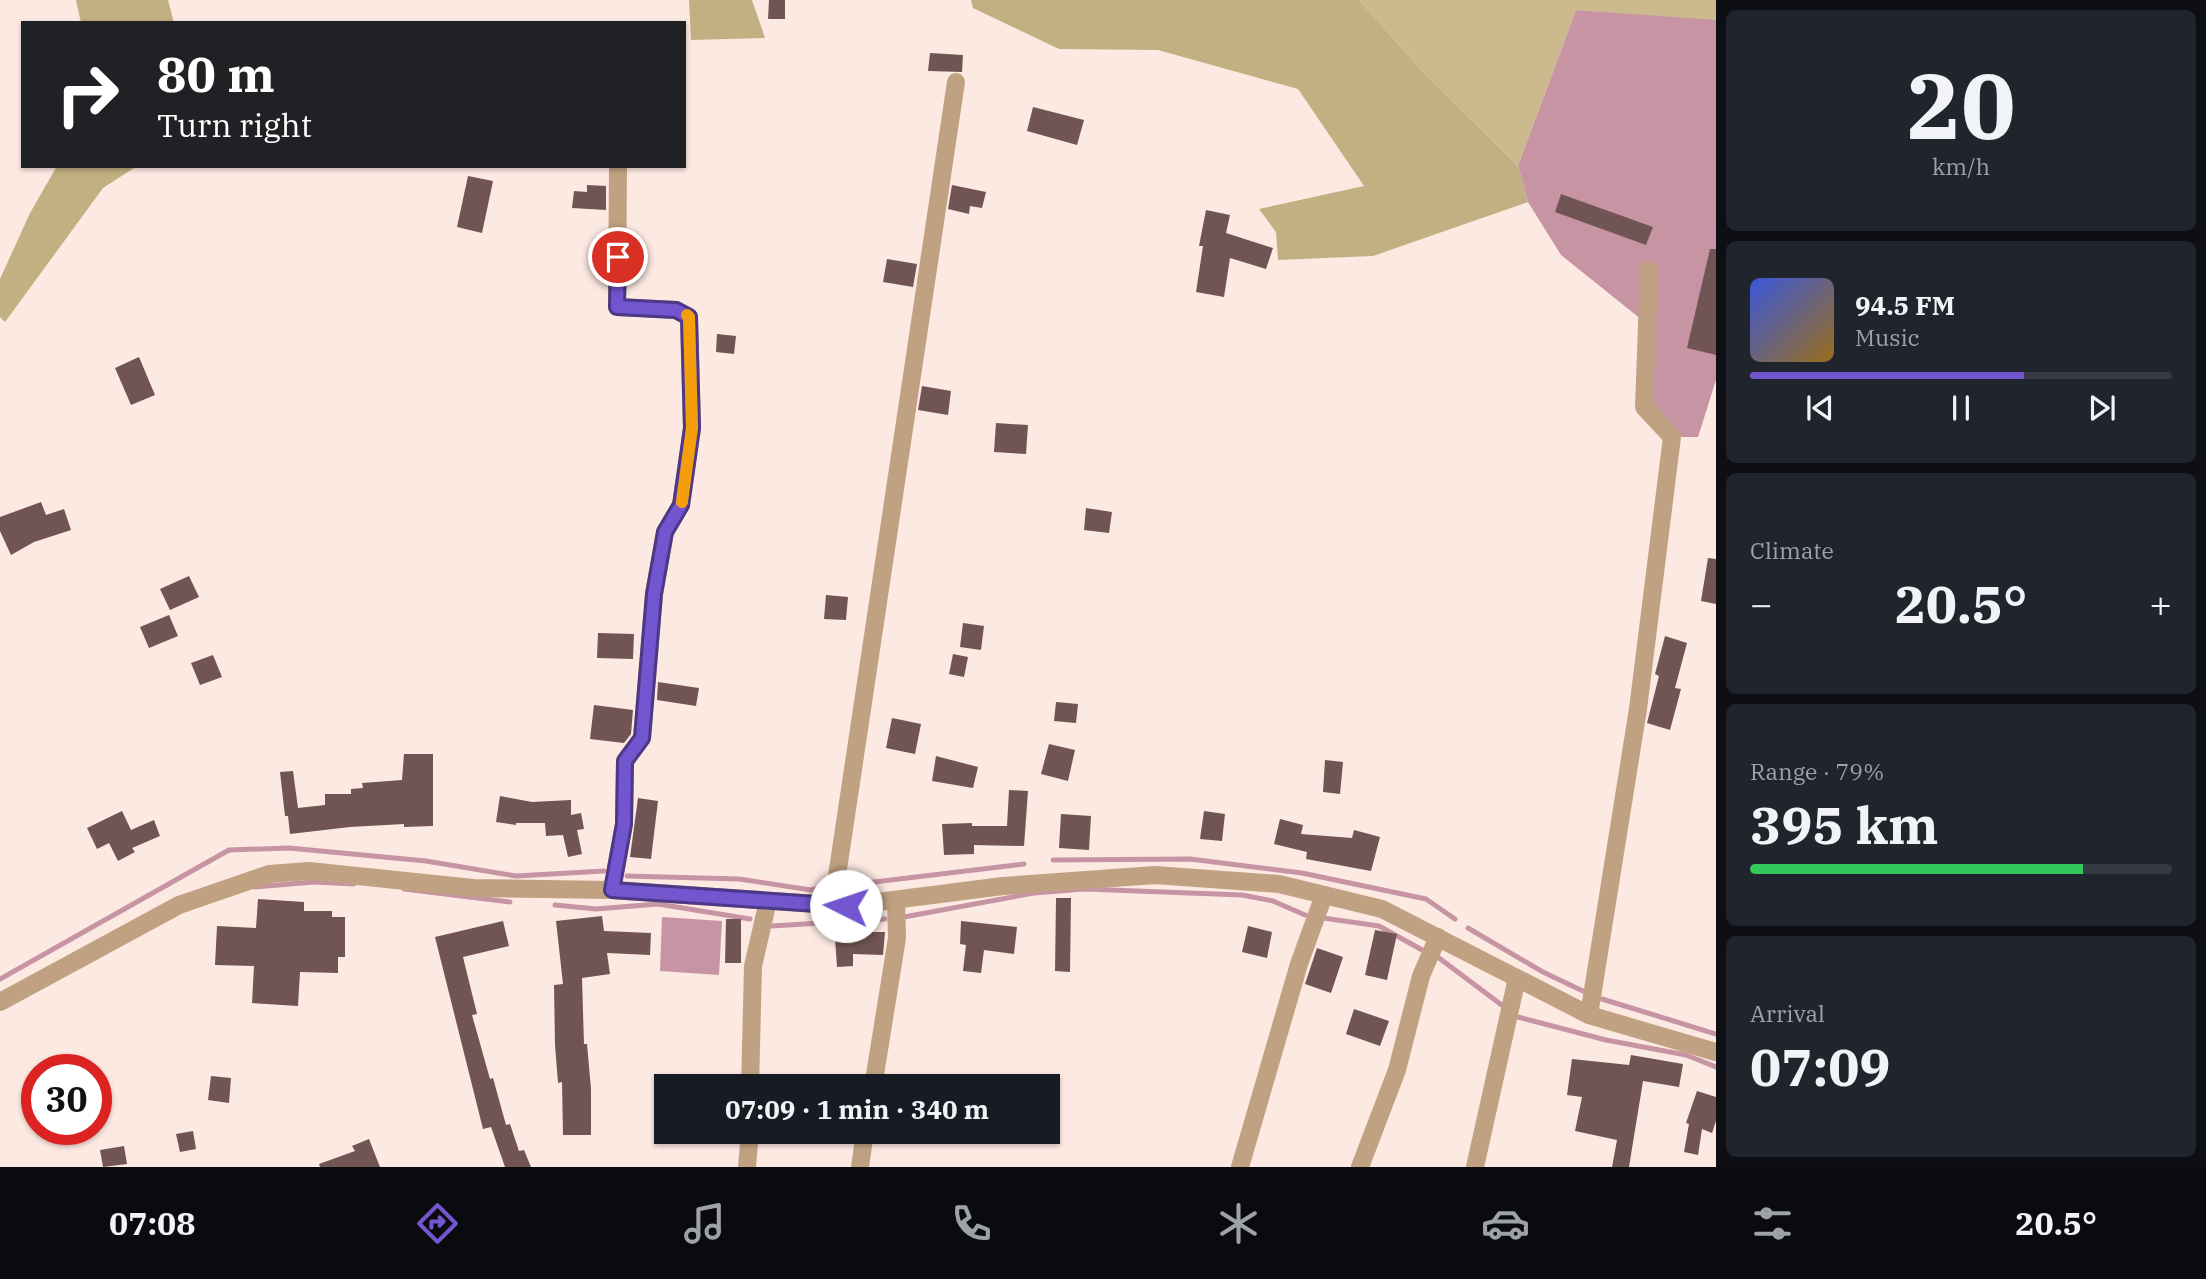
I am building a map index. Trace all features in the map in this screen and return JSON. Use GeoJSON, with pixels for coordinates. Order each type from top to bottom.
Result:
{"type":"FeatureCollection","features":[{"type":"Feature","properties":{"kind":"street"},"geometry":{"type":"LineString","coordinates":[[846,906],[837,876],[956,82]]}},
{"type":"Feature","properties":{"kind":"street"},"geometry":{"type":"LineString","coordinates":[[612,890],[624,824],[625,761],[642,738],[654,594],[665,532],[681,505],[692,428],[689,317],[676,310],[617,307],[618,168]]}},
{"type":"Feature","properties":{"kind":"street"},"geometry":{"type":"LineString","coordinates":[[1589,1014],[1638,709],[1672,436],[1644,407],[1649,270]]}},
{"type":"Feature","properties":{"kind":"street"},"geometry":{"type":"LineString","coordinates":[[0,1002],[179,905],[269,874],[307,871],[472,888],[612,890],[846,906],[1003,886],[1155,875],[1279,884],[1382,908],[1589,1014],[1716,1052]]}},
{"type":"Feature","properties":{"kind":"street"},"geometry":{"type":"LineString","coordinates":[[1240,1167],[1298,964],[1324,895]]}},
{"type":"Feature","properties":{"kind":"street"},"geometry":{"type":"LineString","coordinates":[[875,1074],[897,938],[896,900]]}},
{"type":"Feature","properties":{"kind":"street"},"geometry":{"type":"LineString","coordinates":[[750,1074],[753,966],[768,901]]}},
{"type":"Feature","properties":{"kind":"street"},"geometry":{"type":"LineString","coordinates":[[1360,1167],[1397,1070],[1421,976],[1438,937]]}},
{"type":"Feature","properties":{"kind":"street"},"geometry":{"type":"LineString","coordinates":[[1475,1167],[1517,978]]}},
{"type":"Feature","properties":{"kind":"street"},"geometry":{"type":"LineString","coordinates":[[747,1167],[749,1144]]}},
{"type":"Feature","properties":{"kind":"street"},"geometry":{"type":"LineString","coordinates":[[860,1167],[863,1144]]}},
{"type":"Feature","properties":{"kind":"shaded area"},"geometry":{"type":"Polygon","coordinates":[[[76,0],[168,0],[173,21],[81,21],[76,0]]]}},
{"type":"Feature","properties":{"kind":"shaded area"},"geometry":{"type":"Polygon","coordinates":[[[689,0],[752,0],[765,38],[691,40],[689,0]]]}},
{"type":"Feature","properties":{"kind":"shaded area"},"geometry":{"type":"Polygon","coordinates":[[[971,0],[1359,0],[1423,72],[1518,166],[1528,202],[1373,256],[1278,260],[1276,232],[1259,209],[1364,186],[1298,89],[1158,50],[1059,49],[973,8],[971,0]]]}},
{"type":"Feature","properties":{"kind":"shaded area"},"geometry":{"type":"Polygon","coordinates":[[[1359,0],[1716,0],[1716,21],[1576,10],[1518,166],[1423,72],[1359,0]]]}},
{"type":"Feature","properties":{"kind":"shaded area"},"geometry":{"type":"Polygon","coordinates":[[[1576,10],[1716,20],[1716,380],[1698,437],[1672,437],[1644,407],[1647,324],[1561,255],[1528,202],[1518,166],[1576,10]]]}},
{"type":"Feature","properties":{"kind":"shaded area"},"geometry":{"type":"Polygon","coordinates":[[[56,168],[134,168],[103,188],[5,322],[0,317],[0,279],[30,213],[56,168]]]}},
{"type":"Feature","properties":{"kind":"shaded area"},"geometry":{"type":"Polygon","coordinates":[[[662,917],[722,921],[719,975],[660,971],[662,917]]]}},
{"type":"Feature","properties":{"kind":"building"},"geometry":{"type":"Polygon","coordinates":[[[769,0],[785,0],[785,19],[768,19],[769,0]]]}},
{"type":"Feature","properties":{"kind":"building"},"geometry":{"type":"Polygon","coordinates":[[[930,53],[963,55],[962,72],[928,71],[930,53]]]}},
{"type":"Feature","properties":{"kind":"building"},"geometry":{"type":"Polygon","coordinates":[[[1033,107],[1084,120],[1077,145],[1027,131],[1033,107]]]}},
{"type":"Feature","properties":{"kind":"building"},"geometry":{"type":"Polygon","coordinates":[[[468,176],[493,181],[482,233],[457,227],[468,176]]]}},
{"type":"Feature","properties":{"kind":"building"},"geometry":{"type":"Polygon","coordinates":[[[587,185],[606,186],[606,210],[572,208],[574,191],[587,192],[587,185]]]}},
{"type":"Feature","properties":{"kind":"building"},"geometry":{"type":"Polygon","coordinates":[[[952,185],[986,192],[982,208],[970,206],[969,214],[948,209],[952,185]]]}},
{"type":"Feature","properties":{"kind":"building"},"geometry":{"type":"Polygon","coordinates":[[[1561,194],[1653,227],[1646,245],[1555,212],[1561,194]]]}},
{"type":"Feature","properties":{"kind":"building"},"geometry":{"type":"Polygon","coordinates":[[[1206,210],[1230,215],[1226,233],[1273,248],[1266,269],[1230,258],[1224,297],[1196,292],[1203,246],[1199,246],[1206,210]]]}},
{"type":"Feature","properties":{"kind":"building"},"geometry":{"type":"Polygon","coordinates":[[[1710,249],[1716,249],[1716,355],[1687,348],[1710,249]]]}},
{"type":"Feature","properties":{"kind":"building"},"geometry":{"type":"Polygon","coordinates":[[[887,259],[917,264],[913,287],[883,282],[887,259]]]}},
{"type":"Feature","properties":{"kind":"building"},"geometry":{"type":"Polygon","coordinates":[[[717,334],[736,336],[734,354],[716,352],[717,334]]]}},
{"type":"Feature","properties":{"kind":"building"},"geometry":{"type":"Polygon","coordinates":[[[139,357],[155,395],[131,405],[115,368],[139,357]]]}},
{"type":"Feature","properties":{"kind":"building"},"geometry":{"type":"Polygon","coordinates":[[[922,386],[951,391],[948,415],[918,410],[922,386]]]}},
{"type":"Feature","properties":{"kind":"building"},"geometry":{"type":"Polygon","coordinates":[[[996,423],[1028,425],[1026,454],[994,452],[996,423]]]}},
{"type":"Feature","properties":{"kind":"building"},"geometry":{"type":"Polygon","coordinates":[[[41,502],[46,515],[64,509],[71,530],[34,542],[11,555],[0,531],[0,517],[41,502]]]}},
{"type":"Feature","properties":{"kind":"building"},"geometry":{"type":"Polygon","coordinates":[[[1086,508],[1112,512],[1109,533],[1084,530],[1086,508]]]}},
{"type":"Feature","properties":{"kind":"building"},"geometry":{"type":"Polygon","coordinates":[[[1708,558],[1716,559],[1716,604],[1701,601],[1708,558]]]}},
{"type":"Feature","properties":{"kind":"building"},"geometry":{"type":"Polygon","coordinates":[[[189,576],[199,597],[170,610],[160,589],[189,576]]]}},
{"type":"Feature","properties":{"kind":"building"},"geometry":{"type":"Polygon","coordinates":[[[826,595],[848,597],[846,620],[824,619],[826,595]]]}},
{"type":"Feature","properties":{"kind":"building"},"geometry":{"type":"Polygon","coordinates":[[[169,615],[178,636],[149,648],[140,627],[169,615]]]}},
{"type":"Feature","properties":{"kind":"building"},"geometry":{"type":"Polygon","coordinates":[[[963,623],[984,626],[981,650],[960,647],[963,623]]]}},
{"type":"Feature","properties":{"kind":"building"},"geometry":{"type":"Polygon","coordinates":[[[598,633],[634,634],[633,659],[597,658],[598,633]]]}},
{"type":"Feature","properties":{"kind":"building"},"geometry":{"type":"Polygon","coordinates":[[[1665,636],[1687,643],[1675,688],[1681,689],[1670,730],[1647,723],[1659,676],[1655,674],[1665,636]]]}},
{"type":"Feature","properties":{"kind":"building"},"geometry":{"type":"Polygon","coordinates":[[[953,654],[968,657],[964,677],[949,674],[953,654]]]}},
{"type":"Feature","properties":{"kind":"building"},"geometry":{"type":"Polygon","coordinates":[[[213,655],[222,677],[200,685],[191,663],[213,655]]]}},
{"type":"Feature","properties":{"kind":"building"},"geometry":{"type":"Polygon","coordinates":[[[658,682],[699,688],[696,706],[657,700],[658,682]]]}},
{"type":"Feature","properties":{"kind":"building"},"geometry":{"type":"Polygon","coordinates":[[[1056,702],[1078,704],[1076,723],[1054,721],[1056,702]]]}},
{"type":"Feature","properties":{"kind":"building"},"geometry":{"type":"Polygon","coordinates":[[[594,705],[633,710],[631,734],[624,743],[590,739],[594,705]]]}},
{"type":"Feature","properties":{"kind":"building"},"geometry":{"type":"Polygon","coordinates":[[[892,718],[921,724],[915,754],[886,748],[892,718]]]}},
{"type":"Feature","properties":{"kind":"building"},"geometry":{"type":"Polygon","coordinates":[[[1049,744],[1075,750],[1068,781],[1041,774],[1049,744]]]}},
{"type":"Feature","properties":{"kind":"building"},"geometry":{"type":"Polygon","coordinates":[[[404,754],[433,754],[433,826],[404,827],[404,824],[350,827],[290,834],[280,772],[293,771],[298,808],[325,805],[325,794],[351,794],[351,789],[363,788],[362,783],[402,780],[404,754]]]}},
{"type":"Feature","properties":{"kind":"building"},"geometry":{"type":"Polygon","coordinates":[[[936,756],[978,767],[973,788],[932,781],[936,756]]]}},
{"type":"Feature","properties":{"kind":"building"},"geometry":{"type":"Polygon","coordinates":[[[1325,760],[1343,762],[1340,794],[1323,792],[1325,760]]]}},
{"type":"Feature","properties":{"kind":"building"},"geometry":{"type":"Polygon","coordinates":[[[1009,790],[1028,791],[1024,846],[974,845],[974,854],[944,855],[942,824],[1007,826],[1009,790]]]}},
{"type":"Feature","properties":{"kind":"building"},"geometry":{"type":"Polygon","coordinates":[[[500,796],[532,802],[571,800],[571,815],[581,813],[584,829],[577,830],[582,854],[568,857],[563,835],[546,836],[545,823],[516,825],[496,822],[500,796]]]}},
{"type":"Feature","properties":{"kind":"building"},"geometry":{"type":"Polygon","coordinates":[[[638,798],[658,801],[651,859],[630,857],[638,798]]]}},
{"type":"Feature","properties":{"kind":"building"},"geometry":{"type":"Polygon","coordinates":[[[122,811],[131,830],[154,820],[160,836],[132,848],[135,852],[118,861],[109,843],[97,849],[87,828],[122,811]]]}},
{"type":"Feature","properties":{"kind":"building"},"geometry":{"type":"Polygon","coordinates":[[[1204,811],[1225,814],[1222,841],[1200,839],[1204,811]]]}},
{"type":"Feature","properties":{"kind":"building"},"geometry":{"type":"Polygon","coordinates":[[[1061,814],[1091,816],[1089,850],[1059,848],[1061,814]]]}},
{"type":"Feature","properties":{"kind":"building"},"geometry":{"type":"Polygon","coordinates":[[[1280,819],[1303,825],[1301,834],[1352,838],[1354,830],[1380,837],[1371,871],[1306,859],[1307,852],[1274,844],[1280,819]]]}},
{"type":"Feature","properties":{"kind":"building"},"geometry":{"type":"Polygon","coordinates":[[[1056,898],[1071,898],[1070,972],[1055,971],[1056,898]]]}},
{"type":"Feature","properties":{"kind":"building"},"geometry":{"type":"Polygon","coordinates":[[[258,899],[304,902],[304,911],[332,911],[332,917],[345,917],[345,957],[338,957],[338,973],[300,972],[298,1006],[252,1003],[254,966],[215,965],[217,926],[256,928],[258,899]]]}},
{"type":"Feature","properties":{"kind":"building"},"geometry":{"type":"Polygon","coordinates":[[[602,916],[604,931],[651,933],[650,955],[607,953],[610,974],[582,978],[584,1044],[587,1044],[591,1089],[591,1135],[563,1135],[562,1082],[558,1083],[555,1045],[554,985],[563,984],[556,921],[602,916]]]}},
{"type":"Feature","properties":{"kind":"building"},"geometry":{"type":"Polygon","coordinates":[[[726,919],[741,919],[741,963],[725,963],[726,919]]]}},
{"type":"Feature","properties":{"kind":"building"},"geometry":{"type":"Polygon","coordinates":[[[503,921],[509,946],[463,957],[477,1014],[472,1015],[490,1079],[493,1078],[506,1125],[510,1124],[519,1151],[524,1150],[531,1167],[505,1167],[491,1127],[483,1129],[435,937],[503,921]]]}},
{"type":"Feature","properties":{"kind":"building"},"geometry":{"type":"Polygon","coordinates":[[[961,921],[1017,927],[1014,954],[984,950],[981,973],[963,971],[966,945],[960,944],[961,921]]]}},
{"type":"Feature","properties":{"kind":"building"},"geometry":{"type":"Polygon","coordinates":[[[1248,926],[1272,932],[1267,958],[1242,952],[1248,926]]]}},
{"type":"Feature","properties":{"kind":"building"},"geometry":{"type":"Polygon","coordinates":[[[1375,930],[1397,934],[1387,980],[1365,975],[1375,930]]]}},
{"type":"Feature","properties":{"kind":"building"},"geometry":{"type":"Polygon","coordinates":[[[860,932],[885,932],[883,955],[853,954],[853,966],[837,967],[835,938],[859,937],[860,932]]]}},
{"type":"Feature","properties":{"kind":"building"},"geometry":{"type":"Polygon","coordinates":[[[1317,948],[1343,957],[1331,993],[1305,984],[1317,948]]]}},
{"type":"Feature","properties":{"kind":"building"},"geometry":{"type":"Polygon","coordinates":[[[1354,1009],[1389,1021],[1380,1046],[1346,1034],[1354,1009]]]}},
{"type":"Feature","properties":{"kind":"building"},"geometry":{"type":"Polygon","coordinates":[[[1631,1055],[1683,1064],[1679,1087],[1643,1081],[1629,1167],[1612,1167],[1617,1140],[1575,1131],[1582,1097],[1567,1095],[1572,1059],[1629,1065],[1631,1055]]]}},
{"type":"Feature","properties":{"kind":"building"},"geometry":{"type":"Polygon","coordinates":[[[211,1076],[231,1078],[229,1103],[208,1100],[211,1076]]]}},
{"type":"Feature","properties":{"kind":"building"},"geometry":{"type":"Polygon","coordinates":[[[1697,1091],[1716,1097],[1716,1121],[1712,1133],[1702,1129],[1698,1155],[1684,1152],[1689,1124],[1686,1123],[1697,1091]]]}},
{"type":"Feature","properties":{"kind":"building"},"geometry":{"type":"Polygon","coordinates":[[[193,1131],[196,1149],[180,1152],[176,1134],[193,1131]]]}},
{"type":"Feature","properties":{"kind":"building"},"geometry":{"type":"Polygon","coordinates":[[[369,1139],[380,1167],[320,1167],[319,1164],[355,1151],[352,1146],[369,1139]]]}},
{"type":"Feature","properties":{"kind":"building"},"geometry":{"type":"Polygon","coordinates":[[[124,1146],[127,1164],[103,1167],[100,1150],[124,1146]]]}},
{"type":"Feature","properties":{"kind":"waterway"},"geometry":{"type":"LineString","coordinates":[[0,979],[229,850],[289,848],[426,861],[516,876],[604,871]]}},
{"type":"Feature","properties":{"kind":"waterway"},"geometry":{"type":"LineString","coordinates":[[1053,860],[1190,859],[1302,873],[1426,899],[1455,919]]}},
{"type":"Feature","properties":{"kind":"waterway"},"geometry":{"type":"LineString","coordinates":[[849,885],[1024,864]]}},
{"type":"Feature","properties":{"kind":"waterway"},"geometry":{"type":"LineString","coordinates":[[627,876],[739,879],[811,890],[831,885]]}},
{"type":"Feature","properties":{"kind":"waterway"},"geometry":{"type":"LineString","coordinates":[[255,887],[314,882],[354,884]]}},
{"type":"Feature","properties":{"kind":"waterway"},"geometry":{"type":"LineString","coordinates":[[404,889],[510,902]]}},
{"type":"Feature","properties":{"kind":"waterway"},"geometry":{"type":"LineString","coordinates":[[904,917],[1034,893],[1084,889],[1242,895],[1273,901],[1305,915]]}},
{"type":"Feature","properties":{"kind":"waterway"},"geometry":{"type":"LineString","coordinates":[[555,905],[596,909],[658,904],[750,919]]}},
{"type":"Feature","properties":{"kind":"waterway"},"geometry":{"type":"LineString","coordinates":[[1323,918],[1379,926],[1424,951]]}},
{"type":"Feature","properties":{"kind":"waterway"},"geometry":{"type":"LineString","coordinates":[[772,926],[885,919]]}},
{"type":"Feature","properties":{"kind":"waterway"},"geometry":{"type":"LineString","coordinates":[[1468,928],[1543,972],[1585,992]]}},
{"type":"Feature","properties":{"kind":"waterway"},"geometry":{"type":"LineString","coordinates":[[1439,958],[1503,1006]]}},
{"type":"Feature","properties":{"kind":"waterway"},"geometry":{"type":"LineString","coordinates":[[1602,999],[1716,1034]]}},
{"type":"Feature","properties":{"kind":"waterway"},"geometry":{"type":"LineString","coordinates":[[1518,1017],[1606,1040],[1686,1055],[1716,1067]]}},
{"type":"Feature","properties":{"kind":"slow traffic"},"geometry":{"type":"LineString","coordinates":[[682,502],[692,428],[687,315]]}},
{"type":"Feature","properties":{"kind":"route"},"geometry":{"type":"LineString","coordinates":[[618,257],[617,307],[676,310],[689,317],[692,428],[681,505],[665,532],[654,594],[642,738],[625,761],[624,824],[612,890],[846,906]]}}]}
